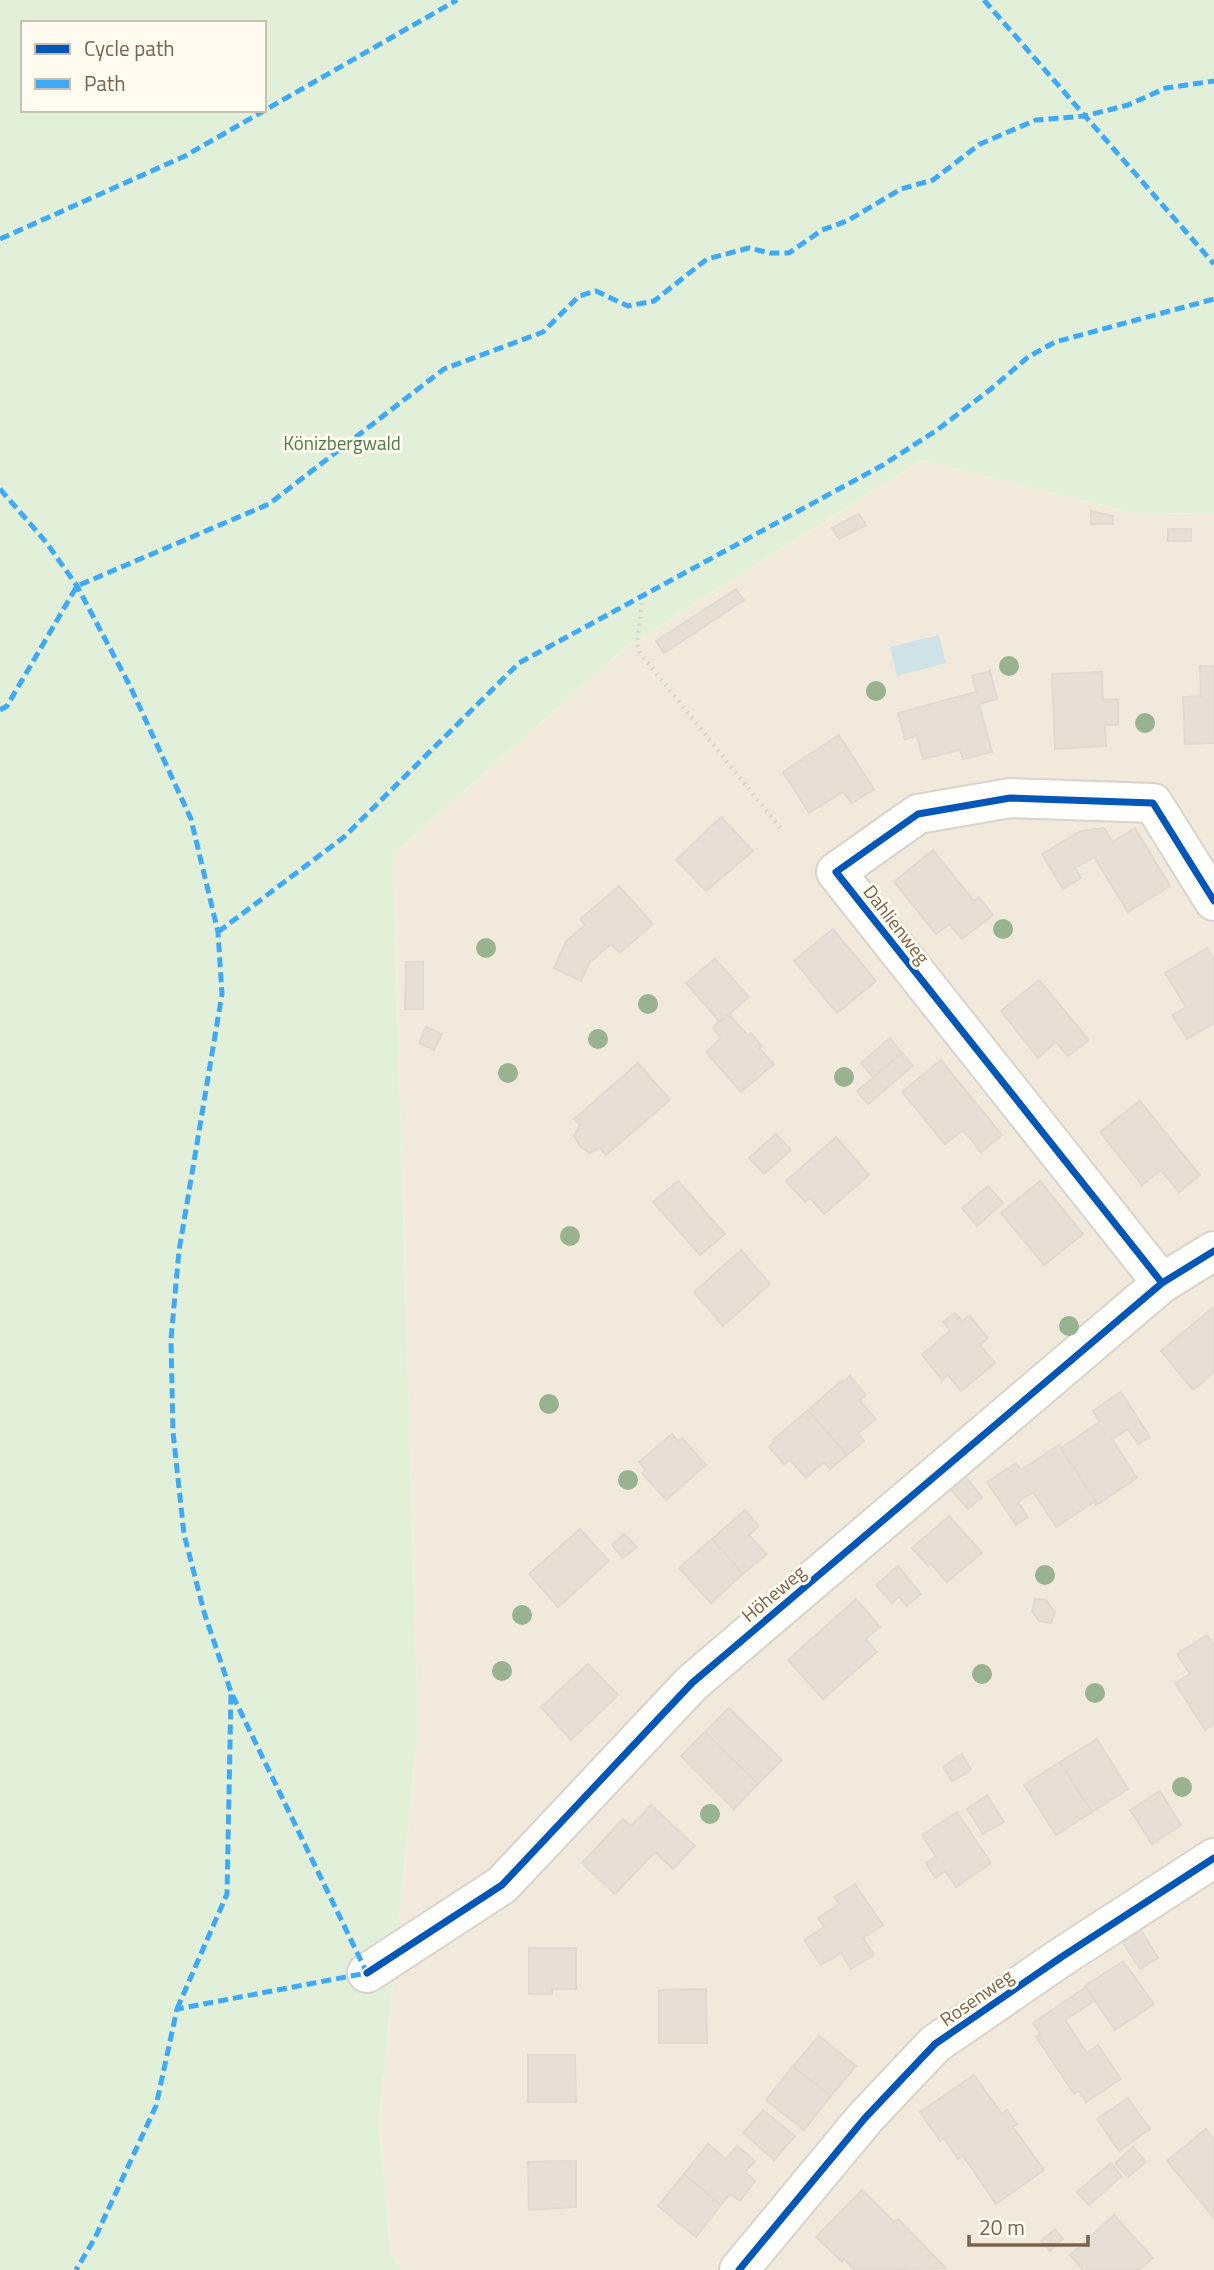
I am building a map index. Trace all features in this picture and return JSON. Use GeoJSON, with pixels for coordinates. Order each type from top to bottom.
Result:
{"type":"FeatureCollection","features":[{"type":"Feature","properties":{"kind":"street","name":"Dahlienweg"},"geometry":{"type":"LineString","coordinates":[[1162,1283],[836,872],[918,814],[1010,798],[1153,803],[1214,901]]}},
{"type":"Feature","properties":{"kind":"street","name":"Höheweg"},"geometry":{"type":"LineString","coordinates":[[367,1973],[502,1885],[692,1684],[1162,1283],[1214,1251]]}},
{"type":"Feature","properties":{"kind":"street","name":"Rosenweg"},"geometry":{"type":"LineString","coordinates":[[739,2270],[865,2118],[935,2044],[1214,1858]]}},
{"type":"Feature","properties":{"kind":"path"},"geometry":{"type":"LineString","coordinates":[[643,596],[637,643],[640,653],[781,829]]}},
{"type":"Feature","properties":{"kind":"shaded area"},"geometry":{"type":"Polygon","coordinates":[[[922,460],[1137,514],[1214,513],[1214,2270],[402,2270],[391,2253],[379,2125],[418,1728],[393,855],[626,647],[922,460]]]}},
{"type":"Feature","properties":{"kind":"shaded area"},"geometry":{"type":"Polygon","coordinates":[[[939,635],[946,663],[897,676],[890,647],[939,635]]]}},
{"type":"Feature","properties":{"kind":"green space","name":"Könizbergwald"},"geometry":{"type":"Polygon","coordinates":[[[0,0],[1214,0],[1214,513],[1137,514],[922,460],[626,647],[393,855],[418,1728],[379,2125],[391,2253],[402,2270],[0,2270],[0,0]]]}},
{"type":"Feature","properties":{"kind":"building"},"geometry":{"type":"Polygon","coordinates":[[[1091,511],[1113,516],[1113,524],[1091,524],[1091,511]]]}},
{"type":"Feature","properties":{"kind":"building"},"geometry":{"type":"Polygon","coordinates":[[[859,514],[866,525],[839,539],[832,528],[859,514]]]}},
{"type":"Feature","properties":{"kind":"building"},"geometry":{"type":"Polygon","coordinates":[[[1168,529],[1191,529],[1191,541],[1168,541],[1168,529]]]}},
{"type":"Feature","properties":{"kind":"building"},"geometry":{"type":"Polygon","coordinates":[[[736,589],[744,600],[664,653],[656,641],[736,589]]]}},
{"type":"Feature","properties":{"kind":"building"},"geometry":{"type":"Polygon","coordinates":[[[1200,666],[1214,666],[1214,743],[1185,744],[1183,697],[1201,696],[1200,666]]]}},
{"type":"Feature","properties":{"kind":"building"},"geometry":{"type":"Polygon","coordinates":[[[990,671],[997,699],[979,704],[992,752],[963,759],[960,750],[923,759],[917,736],[905,739],[898,713],[976,692],[972,676],[990,671]]]}},
{"type":"Feature","properties":{"kind":"building"},"geometry":{"type":"Polygon","coordinates":[[[1102,672],[1103,700],[1118,699],[1118,725],[1105,725],[1106,746],[1055,749],[1052,674],[1102,672]]]}},
{"type":"Feature","properties":{"kind":"building"},"geometry":{"type":"Polygon","coordinates":[[[839,735],[874,789],[852,803],[843,792],[809,813],[783,772],[839,735]]]}},
{"type":"Feature","properties":{"kind":"building"},"geometry":{"type":"Polygon","coordinates":[[[721,817],[753,851],[706,891],[676,860],[721,817]]]}},
{"type":"Feature","properties":{"kind":"building"},"geometry":{"type":"Polygon","coordinates":[[[1104,828],[1113,842],[1135,828],[1170,886],[1128,912],[1094,857],[1075,868],[1081,878],[1063,889],[1042,854],[1081,831],[1104,828]]]}},
{"type":"Feature","properties":{"kind":"building"},"geometry":{"type":"Polygon","coordinates":[[[933,850],[974,901],[979,897],[993,915],[962,939],[949,924],[936,934],[894,882],[933,850]]]}},
{"type":"Feature","properties":{"kind":"building"},"geometry":{"type":"Polygon","coordinates":[[[619,886],[653,924],[620,953],[611,944],[590,962],[581,981],[554,968],[566,941],[585,925],[580,919],[619,886]]]}},
{"type":"Feature","properties":{"kind":"building"},"geometry":{"type":"Polygon","coordinates":[[[833,929],[876,981],[837,1013],[794,961],[833,929]]]}},
{"type":"Feature","properties":{"kind":"building"},"geometry":{"type":"Polygon","coordinates":[[[1207,948],[1214,959],[1214,1023],[1187,1039],[1172,1015],[1186,1007],[1165,973],[1207,948]]]}},
{"type":"Feature","properties":{"kind":"building"},"geometry":{"type":"Polygon","coordinates":[[[715,959],[749,997],[713,1028],[719,1021],[686,983],[715,959]]]}},
{"type":"Feature","properties":{"kind":"building"},"geometry":{"type":"Polygon","coordinates":[[[406,962],[423,962],[423,1009],[405,1009],[406,962]]]}},
{"type":"Feature","properties":{"kind":"building"},"geometry":{"type":"Polygon","coordinates":[[[1039,980],[1089,1040],[1068,1056],[1056,1042],[1038,1058],[1001,1011],[1039,980]]]}},
{"type":"Feature","properties":{"kind":"building"},"geometry":{"type":"Polygon","coordinates":[[[729,1014],[748,1036],[751,1033],[762,1046],[759,1048],[774,1064],[741,1092],[706,1052],[721,1038],[713,1028],[729,1014]]]}},
{"type":"Feature","properties":{"kind":"building"},"geometry":{"type":"Polygon","coordinates":[[[426,1027],[442,1034],[434,1050],[419,1043],[426,1027]]]}},
{"type":"Feature","properties":{"kind":"building"},"geometry":{"type":"Polygon","coordinates":[[[890,1038],[902,1053],[873,1077],[861,1063],[890,1038]]]}},
{"type":"Feature","properties":{"kind":"building"},"geometry":{"type":"Polygon","coordinates":[[[902,1053],[913,1066],[868,1104],[857,1091],[902,1053]]]}},
{"type":"Feature","properties":{"kind":"building"},"geometry":{"type":"Polygon","coordinates":[[[941,1060],[1002,1135],[981,1152],[963,1130],[945,1144],[902,1092],[941,1060]]]}},
{"type":"Feature","properties":{"kind":"building"},"geometry":{"type":"Polygon","coordinates":[[[638,1063],[670,1100],[606,1155],[600,1148],[589,1153],[580,1146],[574,1136],[580,1125],[574,1119],[638,1063]]]}},
{"type":"Feature","properties":{"kind":"building"},"geometry":{"type":"Polygon","coordinates":[[[1140,1101],[1200,1175],[1179,1192],[1161,1170],[1142,1185],[1100,1132],[1140,1101]]]}},
{"type":"Feature","properties":{"kind":"building"},"geometry":{"type":"Polygon","coordinates":[[[776,1134],[791,1150],[764,1174],[749,1158],[776,1134]]]}},
{"type":"Feature","properties":{"kind":"building"},"geometry":{"type":"Polygon","coordinates":[[[836,1137],[869,1175],[824,1214],[810,1198],[805,1202],[786,1181],[836,1137]]]}},
{"type":"Feature","properties":{"kind":"building"},"geometry":{"type":"Polygon","coordinates":[[[678,1181],[725,1234],[700,1255],[653,1202],[678,1181]]]}},
{"type":"Feature","properties":{"kind":"building"},"geometry":{"type":"Polygon","coordinates":[[[1040,1181],[1083,1234],[1044,1265],[1001,1213],[1040,1181]]]}},
{"type":"Feature","properties":{"kind":"building"},"geometry":{"type":"Polygon","coordinates":[[[988,1186],[1003,1203],[977,1226],[962,1208],[988,1186]]]}},
{"type":"Feature","properties":{"kind":"building"},"geometry":{"type":"Polygon","coordinates":[[[741,1250],[770,1284],[723,1326],[694,1292],[741,1250]]]}},
{"type":"Feature","properties":{"kind":"building"},"geometry":{"type":"Polygon","coordinates":[[[1212,1308],[1214,1372],[1193,1390],[1161,1351],[1212,1308]]]}},
{"type":"Feature","properties":{"kind":"building"},"geometry":{"type":"Polygon","coordinates":[[[955,1313],[962,1321],[970,1316],[988,1338],[980,1345],[995,1363],[961,1391],[948,1375],[942,1380],[922,1355],[950,1331],[943,1322],[955,1313]]]}},
{"type":"Feature","properties":{"kind":"building"},"geometry":{"type":"Polygon","coordinates":[[[850,1376],[866,1395],[859,1400],[876,1419],[858,1433],[864,1441],[847,1455],[808,1410],[850,1376]]]}},
{"type":"Feature","properties":{"kind":"building"},"geometry":{"type":"Polygon","coordinates":[[[1121,1392],[1150,1437],[1138,1444],[1128,1429],[1112,1439],[1137,1478],[1098,1504],[1059,1445],[1062,1447],[1100,1422],[1093,1411],[1121,1392]]]}},
{"type":"Feature","properties":{"kind":"building"},"geometry":{"type":"Polygon","coordinates":[[[808,1410],[847,1455],[830,1469],[824,1462],[806,1478],[790,1460],[784,1464],[769,1447],[774,1439],[808,1410]]]}},
{"type":"Feature","properties":{"kind":"building"},"geometry":{"type":"Polygon","coordinates":[[[672,1434],[678,1441],[682,1438],[706,1465],[666,1500],[642,1473],[645,1470],[639,1462],[672,1434]]]}},
{"type":"Feature","properties":{"kind":"building"},"geometry":{"type":"Polygon","coordinates":[[[1059,1445],[1098,1504],[1094,1502],[1056,1527],[1033,1492],[1018,1502],[1028,1517],[1016,1525],[987,1482],[1016,1463],[1021,1470],[1059,1445]]]}},
{"type":"Feature","properties":{"kind":"building"},"geometry":{"type":"Polygon","coordinates":[[[963,1474],[982,1497],[968,1509],[948,1486],[963,1474]]]}},
{"type":"Feature","properties":{"kind":"building"},"geometry":{"type":"Polygon","coordinates":[[[745,1510],[759,1526],[749,1535],[767,1554],[743,1574],[712,1539],[745,1510]]]}},
{"type":"Feature","properties":{"kind":"building"},"geometry":{"type":"Polygon","coordinates":[[[949,1516],[982,1553],[947,1582],[912,1548],[949,1516]]]}},
{"type":"Feature","properties":{"kind":"building"},"geometry":{"type":"Polygon","coordinates":[[[580,1529],[609,1561],[558,1607],[529,1574],[580,1529]]]}},
{"type":"Feature","properties":{"kind":"building"},"geometry":{"type":"Polygon","coordinates":[[[624,1534],[637,1547],[623,1558],[612,1545],[624,1534]]]}},
{"type":"Feature","properties":{"kind":"building"},"geometry":{"type":"Polygon","coordinates":[[[712,1539],[743,1574],[711,1603],[679,1568],[712,1539]]]}},
{"type":"Feature","properties":{"kind":"building"},"geometry":{"type":"Polygon","coordinates":[[[898,1566],[921,1594],[907,1606],[899,1597],[892,1603],[876,1585],[898,1566]]]}},
{"type":"Feature","properties":{"kind":"building"},"geometry":{"type":"Polygon","coordinates":[[[856,1599],[880,1627],[866,1639],[877,1652],[823,1699],[788,1660],[856,1599]]]}},
{"type":"Feature","properties":{"kind":"building"},"geometry":{"type":"Polygon","coordinates":[[[1035,1599],[1046,1600],[1055,1612],[1051,1623],[1039,1621],[1032,1611],[1035,1599]]]}},
{"type":"Feature","properties":{"kind":"building"},"geometry":{"type":"Polygon","coordinates":[[[1207,1635],[1214,1645],[1214,1724],[1205,1730],[1175,1683],[1190,1674],[1177,1654],[1207,1635]]]}},
{"type":"Feature","properties":{"kind":"building"},"geometry":{"type":"Polygon","coordinates":[[[588,1664],[618,1695],[571,1740],[541,1707],[588,1664]]]}},
{"type":"Feature","properties":{"kind":"building"},"geometry":{"type":"Polygon","coordinates":[[[729,1708],[782,1760],[758,1784],[705,1732],[729,1708]]]}},
{"type":"Feature","properties":{"kind":"building"},"geometry":{"type":"Polygon","coordinates":[[[705,1732],[758,1784],[734,1809],[681,1756],[705,1732]]]}},
{"type":"Feature","properties":{"kind":"building"},"geometry":{"type":"Polygon","coordinates":[[[1097,1739],[1128,1789],[1092,1812],[1060,1762],[1097,1739]]]}},
{"type":"Feature","properties":{"kind":"building"},"geometry":{"type":"Polygon","coordinates":[[[962,1754],[971,1770],[952,1781],[943,1767],[962,1754]]]}},
{"type":"Feature","properties":{"kind":"building"},"geometry":{"type":"Polygon","coordinates":[[[1060,1762],[1092,1812],[1056,1835],[1024,1785],[1060,1762]]]}},
{"type":"Feature","properties":{"kind":"building"},"geometry":{"type":"Polygon","coordinates":[[[1160,1791],[1181,1825],[1152,1844],[1130,1810],[1160,1791]]]}},
{"type":"Feature","properties":{"kind":"building"},"geometry":{"type":"Polygon","coordinates":[[[987,1795],[1004,1822],[983,1834],[967,1809],[987,1795]]]}},
{"type":"Feature","properties":{"kind":"building"},"geometry":{"type":"Polygon","coordinates":[[[651,1805],[695,1846],[673,1869],[655,1852],[615,1894],[582,1863],[623,1819],[631,1826],[651,1805]]]}},
{"type":"Feature","properties":{"kind":"building"},"geometry":{"type":"Polygon","coordinates":[[[957,1812],[991,1863],[956,1887],[945,1871],[935,1878],[926,1863],[936,1857],[922,1835],[957,1812]]]}},
{"type":"Feature","properties":{"kind":"building"},"geometry":{"type":"Polygon","coordinates":[[[855,1884],[883,1925],[863,1938],[874,1955],[851,1969],[841,1953],[821,1965],[804,1940],[824,1927],[818,1918],[839,1904],[834,1897],[855,1884]]]}},
{"type":"Feature","properties":{"kind":"building"},"geometry":{"type":"Polygon","coordinates":[[[1141,1930],[1158,1958],[1140,1969],[1122,1942],[1141,1930]]]}},
{"type":"Feature","properties":{"kind":"building"},"geometry":{"type":"Polygon","coordinates":[[[529,1948],[576,1948],[576,1989],[552,1989],[552,1994],[529,1994],[529,1948]]]}},
{"type":"Feature","properties":{"kind":"building"},"geometry":{"type":"Polygon","coordinates":[[[1123,1961],[1154,2004],[1115,2030],[1085,1986],[1123,1961]]]}},
{"type":"Feature","properties":{"kind":"building"},"geometry":{"type":"Polygon","coordinates":[[[1086,1987],[1095,2000],[1065,2020],[1087,2053],[1098,2045],[1121,2079],[1086,2102],[1079,2091],[1074,2094],[1036,2037],[1040,2034],[1033,2023],[1086,1987]]]}},
{"type":"Feature","properties":{"kind":"building"},"geometry":{"type":"Polygon","coordinates":[[[706,1989],[707,2043],[659,2043],[659,1990],[706,1989]]]}},
{"type":"Feature","properties":{"kind":"building"},"geometry":{"type":"Polygon","coordinates":[[[819,2036],[856,2066],[831,2096],[793,2066],[819,2036]]]}},
{"type":"Feature","properties":{"kind":"building"},"geometry":{"type":"Polygon","coordinates":[[[528,2055],[575,2055],[576,2102],[528,2102],[528,2055]]]}},
{"type":"Feature","properties":{"kind":"building"},"geometry":{"type":"Polygon","coordinates":[[[793,2066],[831,2096],[804,2130],[766,2100],[793,2066]]]}},
{"type":"Feature","properties":{"kind":"building"},"geometry":{"type":"Polygon","coordinates":[[[974,2075],[1002,2114],[1007,2110],[1017,2124],[1013,2127],[1044,2170],[996,2204],[963,2156],[958,2159],[944,2138],[940,2141],[920,2112],[974,2075]]]}},
{"type":"Feature","properties":{"kind":"building"},"geometry":{"type":"Polygon","coordinates":[[[1128,2098],[1150,2129],[1119,2151],[1097,2119],[1128,2098]]]}},
{"type":"Feature","properties":{"kind":"building"},"geometry":{"type":"Polygon","coordinates":[[[763,2110],[795,2136],[774,2160],[743,2133],[763,2110]]]}},
{"type":"Feature","properties":{"kind":"building"},"geometry":{"type":"Polygon","coordinates":[[[1206,2129],[1214,2139],[1214,2218],[1167,2161],[1206,2129]]]}},
{"type":"Feature","properties":{"kind":"building"},"geometry":{"type":"Polygon","coordinates":[[[708,2144],[726,2159],[737,2146],[755,2161],[745,2172],[755,2181],[740,2201],[730,2194],[721,2205],[684,2174],[708,2144]]]}},
{"type":"Feature","properties":{"kind":"building"},"geometry":{"type":"Polygon","coordinates":[[[1133,2147],[1146,2162],[1128,2177],[1115,2163],[1133,2147]]]}},
{"type":"Feature","properties":{"kind":"building"},"geometry":{"type":"Polygon","coordinates":[[[576,2161],[576,2207],[529,2210],[528,2162],[576,2161]]]}},
{"type":"Feature","properties":{"kind":"building"},"geometry":{"type":"Polygon","coordinates":[[[1111,2163],[1122,2176],[1089,2205],[1077,2192],[1111,2163]]]}},
{"type":"Feature","properties":{"kind":"building"},"geometry":{"type":"Polygon","coordinates":[[[684,2174],[721,2205],[696,2237],[658,2206],[684,2174]]]}},
{"type":"Feature","properties":{"kind":"building"},"geometry":{"type":"Polygon","coordinates":[[[862,2190],[894,2222],[898,2219],[946,2268],[855,2270],[844,2259],[842,2262],[816,2237],[862,2190]]]}},
{"type":"Feature","properties":{"kind":"building"},"geometry":{"type":"Polygon","coordinates":[[[1114,2215],[1153,2258],[1139,2270],[1083,2270],[1070,2255],[1114,2215]]]}},
{"type":"Feature","properties":{"kind":"building"},"geometry":{"type":"Polygon","coordinates":[[[1055,2229],[1063,2239],[1050,2251],[1041,2241],[1055,2229]]]}},
{"type":"Feature","properties":{"kind":"marked path"},"geometry":{"type":"LineString","coordinates":[[266,110],[457,0]]}},
{"type":"Feature","properties":{"kind":"marked path"},"geometry":{"type":"LineString","coordinates":[[984,0],[1214,264]]}},
{"type":"Feature","properties":{"kind":"marked path"},"geometry":{"type":"LineString","coordinates":[[0,710],[7,706],[77,586],[269,504],[444,369],[543,332],[579,296],[596,291],[628,306],[654,301],[707,259],[749,248],[770,253],[789,253],[822,230],[847,221],[901,189],[933,180],[980,144],[1036,120],[1085,116],[1128,105],[1166,88],[1214,81]]}},
{"type":"Feature","properties":{"kind":"marked path"},"geometry":{"type":"LineString","coordinates":[[0,239],[185,156],[262,112]]}},
{"type":"Feature","properties":{"kind":"marked path"},"geometry":{"type":"LineString","coordinates":[[218,932],[344,837],[519,663],[883,465],[937,430],[1028,357],[1055,342],[1214,299]]}},
{"type":"Feature","properties":{"kind":"marked path"},"geometry":{"type":"LineString","coordinates":[[0,489],[46,542],[77,586],[130,686],[191,819],[218,932],[222,994],[179,1251],[171,1339],[173,1432],[184,1534],[204,1612],[231,1692],[367,1973],[177,2009],[156,2106],[95,2238],[76,2270]]}},
{"type":"Feature","properties":{"kind":"marked path"},"geometry":{"type":"LineString","coordinates":[[177,2009],[227,1894],[231,1694]]}},
{"type":"Feature","properties":{"kind":"cycle path"},"geometry":{"type":"LineString","coordinates":[[1162,1283],[836,872],[918,814],[1010,798],[1153,803],[1214,901]]}},
{"type":"Feature","properties":{"kind":"cycle path"},"geometry":{"type":"LineString","coordinates":[[367,1973],[502,1885],[692,1683],[1162,1283],[1214,1251]]}},
{"type":"Feature","properties":{"kind":"cycle path"},"geometry":{"type":"LineString","coordinates":[[739,2270],[865,2118],[935,2044],[1063,1956],[1214,1858]]}}]}
